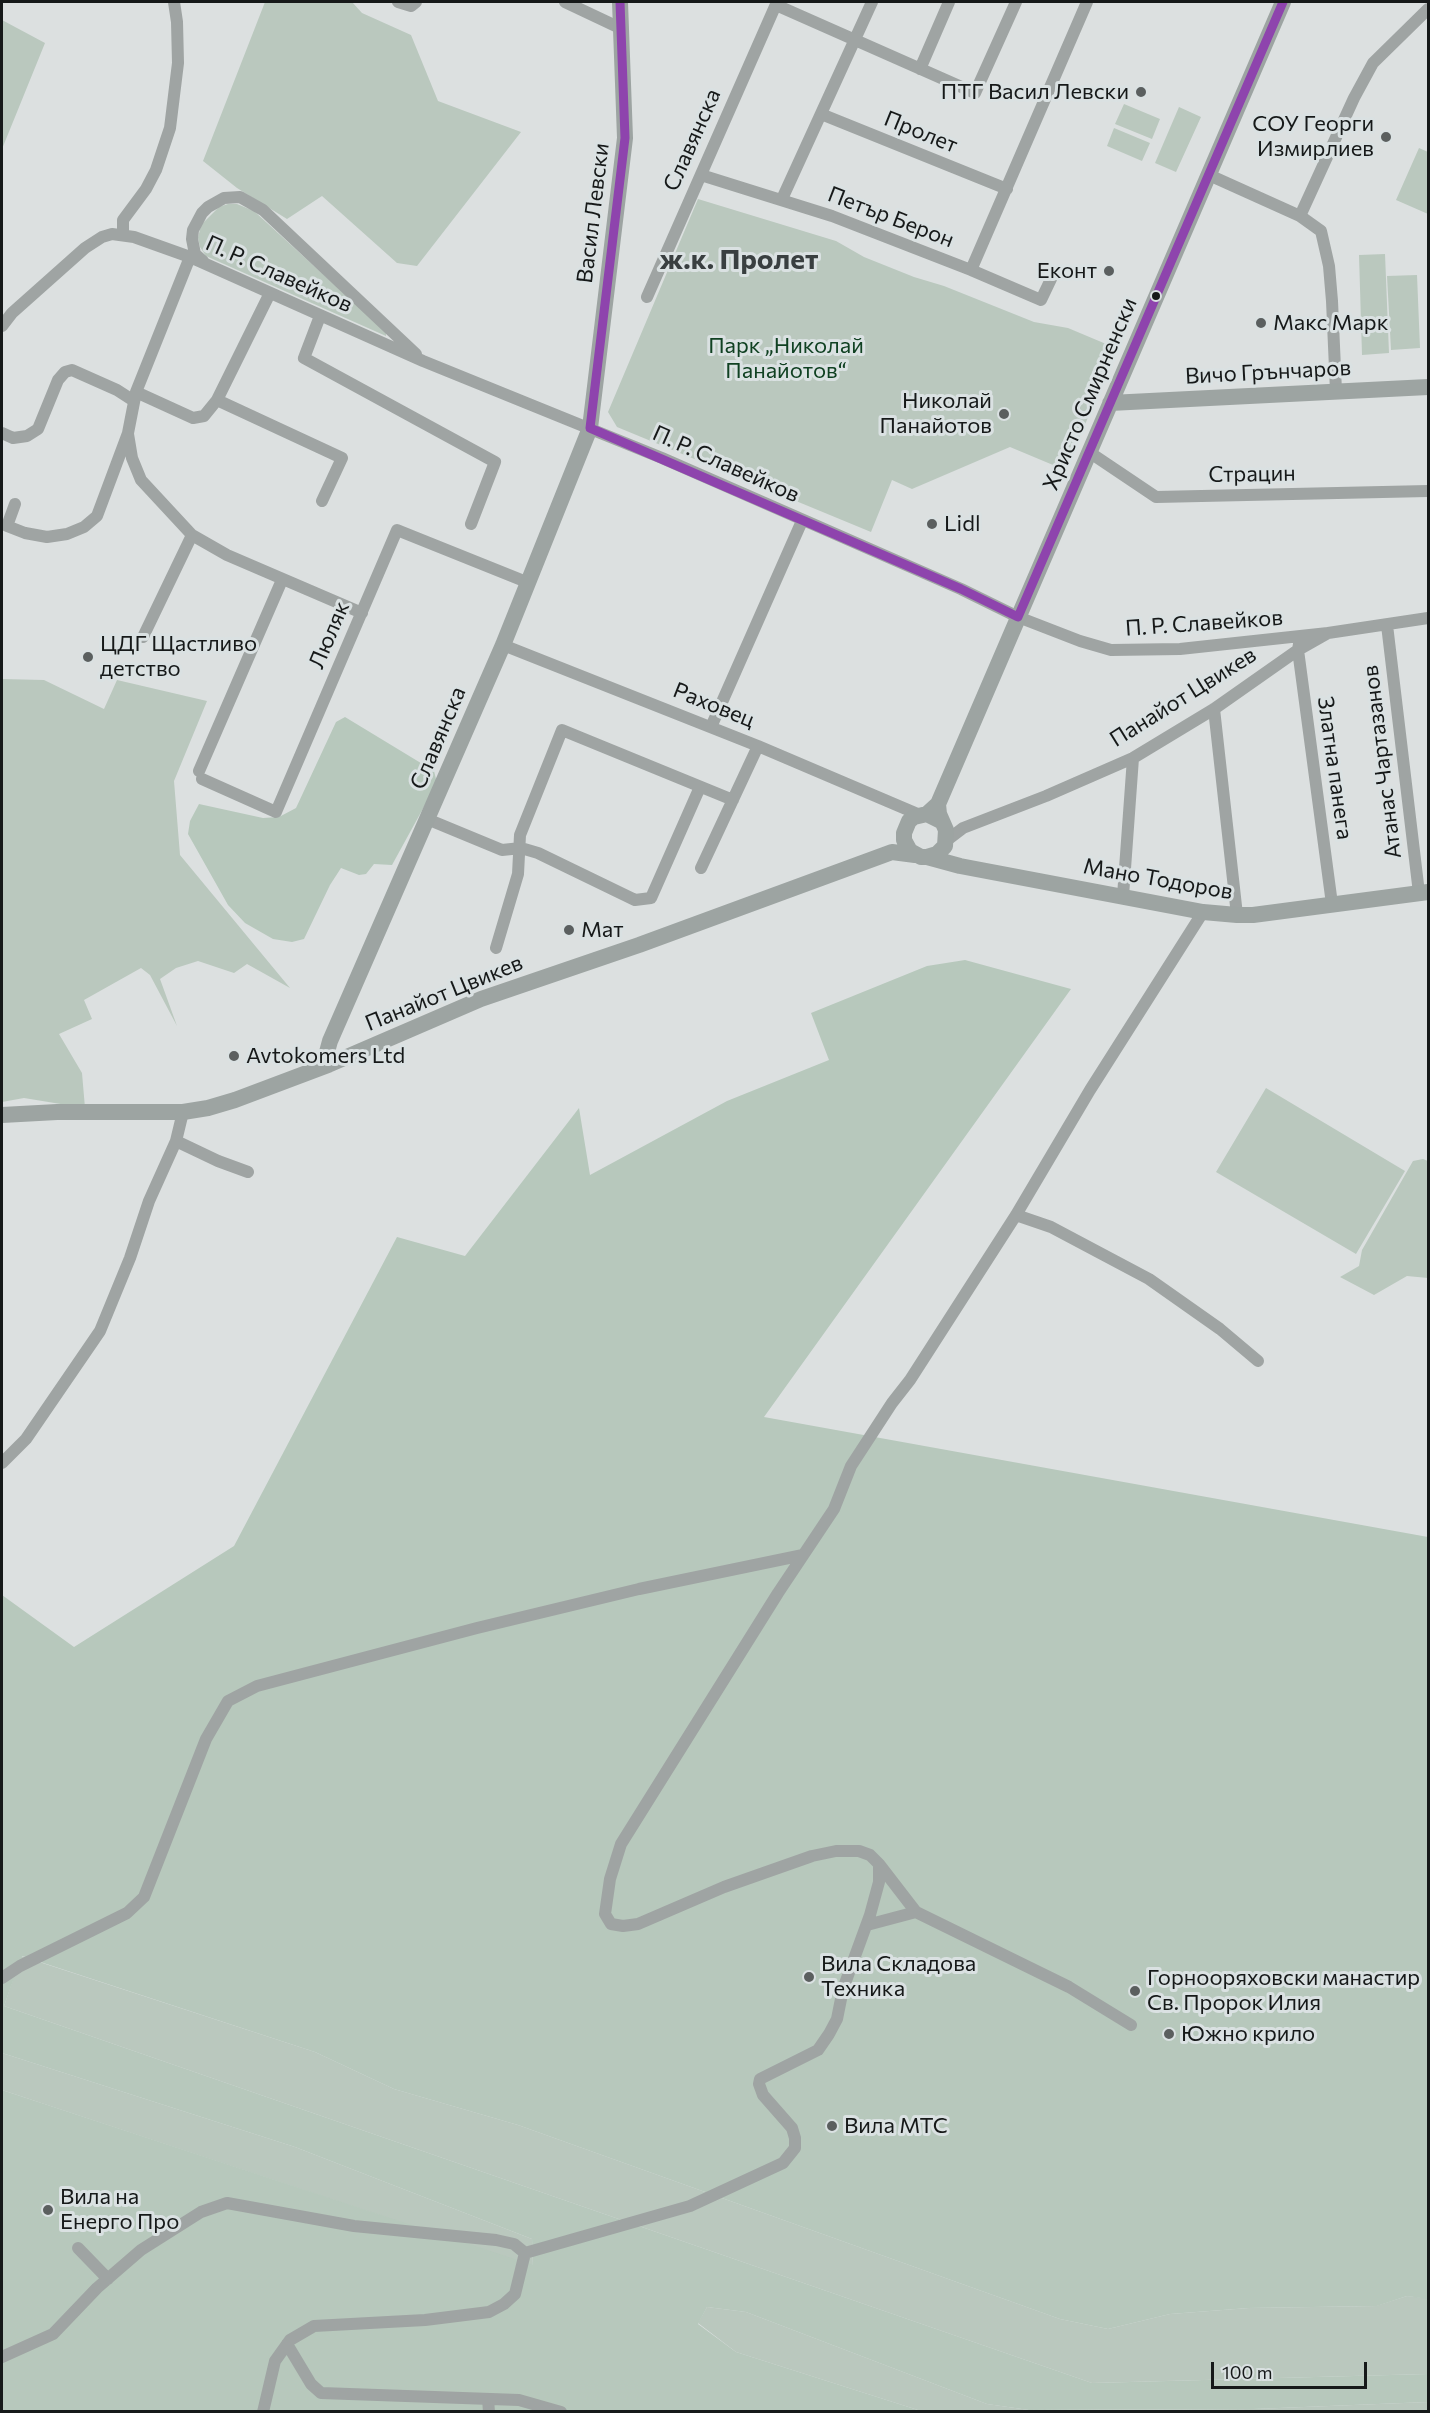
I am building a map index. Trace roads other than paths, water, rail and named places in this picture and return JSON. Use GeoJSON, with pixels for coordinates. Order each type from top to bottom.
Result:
{"type":"FeatureCollection","features":[{"type":"Feature","properties":{"kind":"street"},"geometry":{"type":"LineString","coordinates":[[2,326],[12,313],[85,248],[102,237],[112,234],[123,235],[123,220],[146,189],[156,170],[170,128],[178,63],[174,2]]}},
{"type":"Feature","properties":{"kind":"street"},"geometry":{"type":"LineString","coordinates":[[398,2],[411,6],[416,2]]}},
{"type":"Feature","properties":{"kind":"street"},"geometry":{"type":"LineString","coordinates":[[565,2],[620,28]]}},
{"type":"Feature","properties":{"kind":"street","name":"Васил Левски"},"geometry":{"type":"LineString","coordinates":[[590,428],[625,138],[620,2]]}},
{"type":"Feature","properties":{"kind":"street"},"geometry":{"type":"LineString","coordinates":[[782,199],[872,2]]}},
{"type":"Feature","properties":{"kind":"street"},"geometry":{"type":"LineString","coordinates":[[920,69],[949,2]]}},
{"type":"Feature","properties":{"kind":"street"},"geometry":{"type":"LineString","coordinates":[[777,3],[975,93],[1016,2]]}},
{"type":"Feature","properties":{"kind":"street"},"geometry":{"type":"LineString","coordinates":[[971,270],[1087,2]]}},
{"type":"Feature","properties":{"kind":"street","name":"Христо Смирненски"},"geometry":{"type":"LineString","coordinates":[[924,818],[1018,617],[1283,2]]}},
{"type":"Feature","properties":{"kind":"street","name":"Славянска"},"geometry":{"type":"LineString","coordinates":[[647,297],[777,3]]}},
{"type":"Feature","properties":{"kind":"street"},"geometry":{"type":"LineString","coordinates":[[1300,216],[1372,63],[1428,9]]}},
{"type":"Feature","properties":{"kind":"street","name":"Пролет"},"geometry":{"type":"LineString","coordinates":[[821,114],[1007,189]]}},
{"type":"Feature","properties":{"kind":"street","name":"Петър Берон"},"geometry":{"type":"LineString","coordinates":[[701,175],[832,216],[1041,300],[1051,279]]}},
{"type":"Feature","properties":{"kind":"street"},"geometry":{"type":"LineString","coordinates":[[1209,175],[1300,216],[1321,231],[1329,266],[1336,391]]}},
{"type":"Feature","properties":{"kind":"street"},"geometry":{"type":"LineString","coordinates":[[206,264],[195,254],[192,239],[202,213],[224,198],[240,197],[263,210],[423,361]]}},
{"type":"Feature","properties":{"kind":"street","name":"П. Р. Славейков"},"geometry":{"type":"LineString","coordinates":[[123,235],[190,257],[423,361],[590,428],[961,589],[1018,617],[1080,641],[1111,650],[1299,644]]}},
{"type":"Feature","properties":{"kind":"street"},"geometry":{"type":"LineString","coordinates":[[15,504],[7,525],[25,533],[47,537],[67,534],[84,527],[97,516],[128,433],[135,397],[190,257]]}},
{"type":"Feature","properties":{"kind":"street"},"geometry":{"type":"LineString","coordinates":[[2,433],[13,438],[27,436],[38,429],[58,380],[66,372],[72,370],[117,390],[193,418],[204,416],[217,400],[270,293]]}},
{"type":"Feature","properties":{"kind":"street"},"geometry":{"type":"LineString","coordinates":[[320,316],[304,358],[495,462],[471,524]]}},
{"type":"Feature","properties":{"kind":"street","name":"Вичо Грънчаров"},"geometry":{"type":"LineString","coordinates":[[1110,403],[1428,387]]}},
{"type":"Feature","properties":{"kind":"street"},"geometry":{"type":"LineString","coordinates":[[217,400],[342,458],[322,501]]}},
{"type":"Feature","properties":{"kind":"street","name":"Славянска"},"geometry":{"type":"LineString","coordinates":[[328,1065],[327,1052],[330,1041],[503,645],[590,428]]}},
{"type":"Feature","properties":{"kind":"street"},"geometry":{"type":"LineString","coordinates":[[128,433],[132,458],[141,480],[192,535],[227,555],[362,613]]}},
{"type":"Feature","properties":{"kind":"street","name":"Страцин"},"geometry":{"type":"LineString","coordinates":[[1089,452],[1156,496],[1428,491]]}},
{"type":"Feature","properties":{"kind":"street"},"geometry":{"type":"LineString","coordinates":[[711,727],[802,521]]}},
{"type":"Feature","properties":{"kind":"street","name":"Люляк"},"geometry":{"type":"LineString","coordinates":[[282,580],[200,775],[276,812],[397,530],[529,583]]}},
{"type":"Feature","properties":{"kind":"street"},"geometry":{"type":"LineString","coordinates":[[143,637],[192,535]]}},
{"type":"Feature","properties":{"kind":"street","name":"Панайот Цвикев"},"geometry":{"type":"LineString","coordinates":[[2,1115],[57,1112],[183,1112],[235,1100],[328,1065],[481,999],[639,945],[892,852],[932,851],[963,828],[1046,796],[1133,758],[1214,709],[1299,644],[1328,633],[1428,618]]}},
{"type":"Feature","properties":{"kind":"street","name":"Атанас Чартазанов"},"geometry":{"type":"LineString","coordinates":[[1387,625],[1424,892]]}},
{"type":"Feature","properties":{"kind":"street","name":"Златна панега"},"geometry":{"type":"LineString","coordinates":[[1299,644],[1332,904]]}},
{"type":"Feature","properties":{"kind":"street","name":"Раховец"},"geometry":{"type":"LineString","coordinates":[[503,645],[758,746],[924,818]]}},
{"type":"Feature","properties":{"kind":"street"},"geometry":{"type":"LineString","coordinates":[[1214,709],[1237,915]]}},
{"type":"Feature","properties":{"kind":"street"},"geometry":{"type":"LineString","coordinates":[[496,948],[519,874],[520,835],[562,730],[733,800]]}},
{"type":"Feature","properties":{"kind":"street"},"geometry":{"type":"LineString","coordinates":[[701,868],[758,746]]}},
{"type":"Feature","properties":{"kind":"street"},"geometry":{"type":"LineString","coordinates":[[1123,896],[1133,758]]}},
{"type":"Feature","properties":{"kind":"street"},"geometry":{"type":"LineString","coordinates":[[428,819],[502,850],[521,848],[538,853],[635,900],[651,898],[700,786]]}},
{"type":"Feature","properties":{"kind":"street"},"geometry":{"type":"LineString","coordinates":[[924,818],[963,828]]}},
{"type":"Feature","properties":{"kind":"street"},"geometry":{"type":"LineString","coordinates":[[924,818],[946,830],[932,851]]}},
{"type":"Feature","properties":{"kind":"street"},"geometry":{"type":"LineString","coordinates":[[892,852],[924,818]]}},
{"type":"Feature","properties":{"kind":"street","name":"Мано Тодоров"},"geometry":{"type":"LineString","coordinates":[[924,818],[906,846],[932,851],[953,865],[1203,912],[1237,915],[1424,892]]}},
{"type":"Feature","properties":{"kind":"street"},"geometry":{"type":"LineString","coordinates":[[1131,2025],[1069,1987],[916,1912],[870,1854],[859,1851],[836,1851],[812,1856],[733,1884],[638,1924],[611,1924],[605,1914],[610,1879],[621,1844],[834,1509],[851,1466],[892,1403],[910,1380],[1016,1215],[1090,1090],[1203,912]]}},
{"type":"Feature","properties":{"kind":"street"},"geometry":{"type":"LineString","coordinates":[[2,1463],[26,1439],[100,1331],[130,1258],[149,1202],[176,1142],[183,1112]]}},
{"type":"Feature","properties":{"kind":"street"},"geometry":{"type":"LineString","coordinates":[[176,1142],[248,1172]]}},
{"type":"Feature","properties":{"kind":"street"},"geometry":{"type":"LineString","coordinates":[[1016,1215],[1051,1227],[1149,1279],[1220,1329],[1258,1361]]}},
{"type":"Feature","properties":{"kind":"street"},"geometry":{"type":"LineString","coordinates":[[2,1978],[20,1966],[128,1913],[144,1897],[174,1815],[206,1739],[228,1701],[256,1686],[639,1589],[803,1555]]}},
{"type":"Feature","properties":{"kind":"street"},"geometry":{"type":"LineString","coordinates":[[525,2253],[690,2206],[783,2163],[795,2148],[795,2138],[792,2128],[763,2095],[759,2084],[760,2079],[808,2056],[824,2043],[837,2019],[843,1989],[867,1925],[879,1882],[879,1864]]}},
{"type":"Feature","properties":{"kind":"street"},"geometry":{"type":"LineString","coordinates":[[867,1925],[916,1912]]}},
{"type":"Feature","properties":{"kind":"street"},"geometry":{"type":"LineString","coordinates":[[2,2357],[53,2334],[108,2279],[141,2250],[201,2212],[227,2203],[354,2226],[496,2240],[514,2244],[525,2253]]}},
{"type":"Feature","properties":{"kind":"street"},"geometry":{"type":"LineString","coordinates":[[78,2247],[108,2279]]}},
{"type":"Feature","properties":{"kind":"street"},"geometry":{"type":"LineString","coordinates":[[263,2412],[275,2361],[287,2344],[314,2326],[425,2320],[489,2312],[504,2304],[514,2294],[525,2253]]}},
{"type":"Feature","properties":{"kind":"street"},"geometry":{"type":"LineString","coordinates":[[287,2344],[311,2384],[321,2393],[489,2405],[519,2400],[561,2412]]}},
{"type":"Feature","properties":{"kind":"place","name":"ПТГ Васил Левски"},"geometry":{"type":"Point","coordinates":[1141,92]}},
{"type":"Feature","properties":{"kind":"place","name":"СОУ Георги Измирлиев"},"geometry":{"type":"Point","coordinates":[1386,137]}},
{"type":"Feature","properties":{"kind":"place","name":"Еконт"},"geometry":{"type":"Point","coordinates":[1109,271]}},
{"type":"Feature","properties":{"kind":"place","name":"Макс Марк"},"geometry":{"type":"Point","coordinates":[1261,323]}},
{"type":"Feature","properties":{"kind":"place","name":"Николай Панайотов"},"geometry":{"type":"Point","coordinates":[1004,414]}},
{"type":"Feature","properties":{"kind":"place","name":"Lidl"},"geometry":{"type":"Point","coordinates":[932,524]}},
{"type":"Feature","properties":{"kind":"place","name":"ЦДГ Щастливо детство"},"geometry":{"type":"Point","coordinates":[88,657]}},
{"type":"Feature","properties":{"kind":"place","name":"Мат"},"geometry":{"type":"Point","coordinates":[569,930]}},
{"type":"Feature","properties":{"kind":"place","name":"Avtokomers Ltd"},"geometry":{"type":"Point","coordinates":[234,1056]}},
{"type":"Feature","properties":{"kind":"place","name":"Вила Складова Техника"},"geometry":{"type":"Point","coordinates":[809,1977]}},
{"type":"Feature","properties":{"kind":"place","name":"Горнооряховски манастир Св. Пророк Илия"},"geometry":{"type":"Point","coordinates":[1135,1991]}},
{"type":"Feature","properties":{"kind":"place","name":"Южно крило"},"geometry":{"type":"Point","coordinates":[1169,2034]}},
{"type":"Feature","properties":{"kind":"place","name":"Вила МТС"},"geometry":{"type":"Point","coordinates":[832,2126]}},
{"type":"Feature","properties":{"kind":"place","name":"Вила на Енерго Про"},"geometry":{"type":"Point","coordinates":[48,2210]}},
{"type":"Feature","properties":{"kind":"district","name":"ж.к. Пролет"},"geometry":{"type":"Point","coordinates":[739,260]}},
{"type":"Feature","properties":{"kind":"park label","name":"Парк „Николай Панайотов“"},"geometry":{"type":"Point","coordinates":[786,358]}}]}
